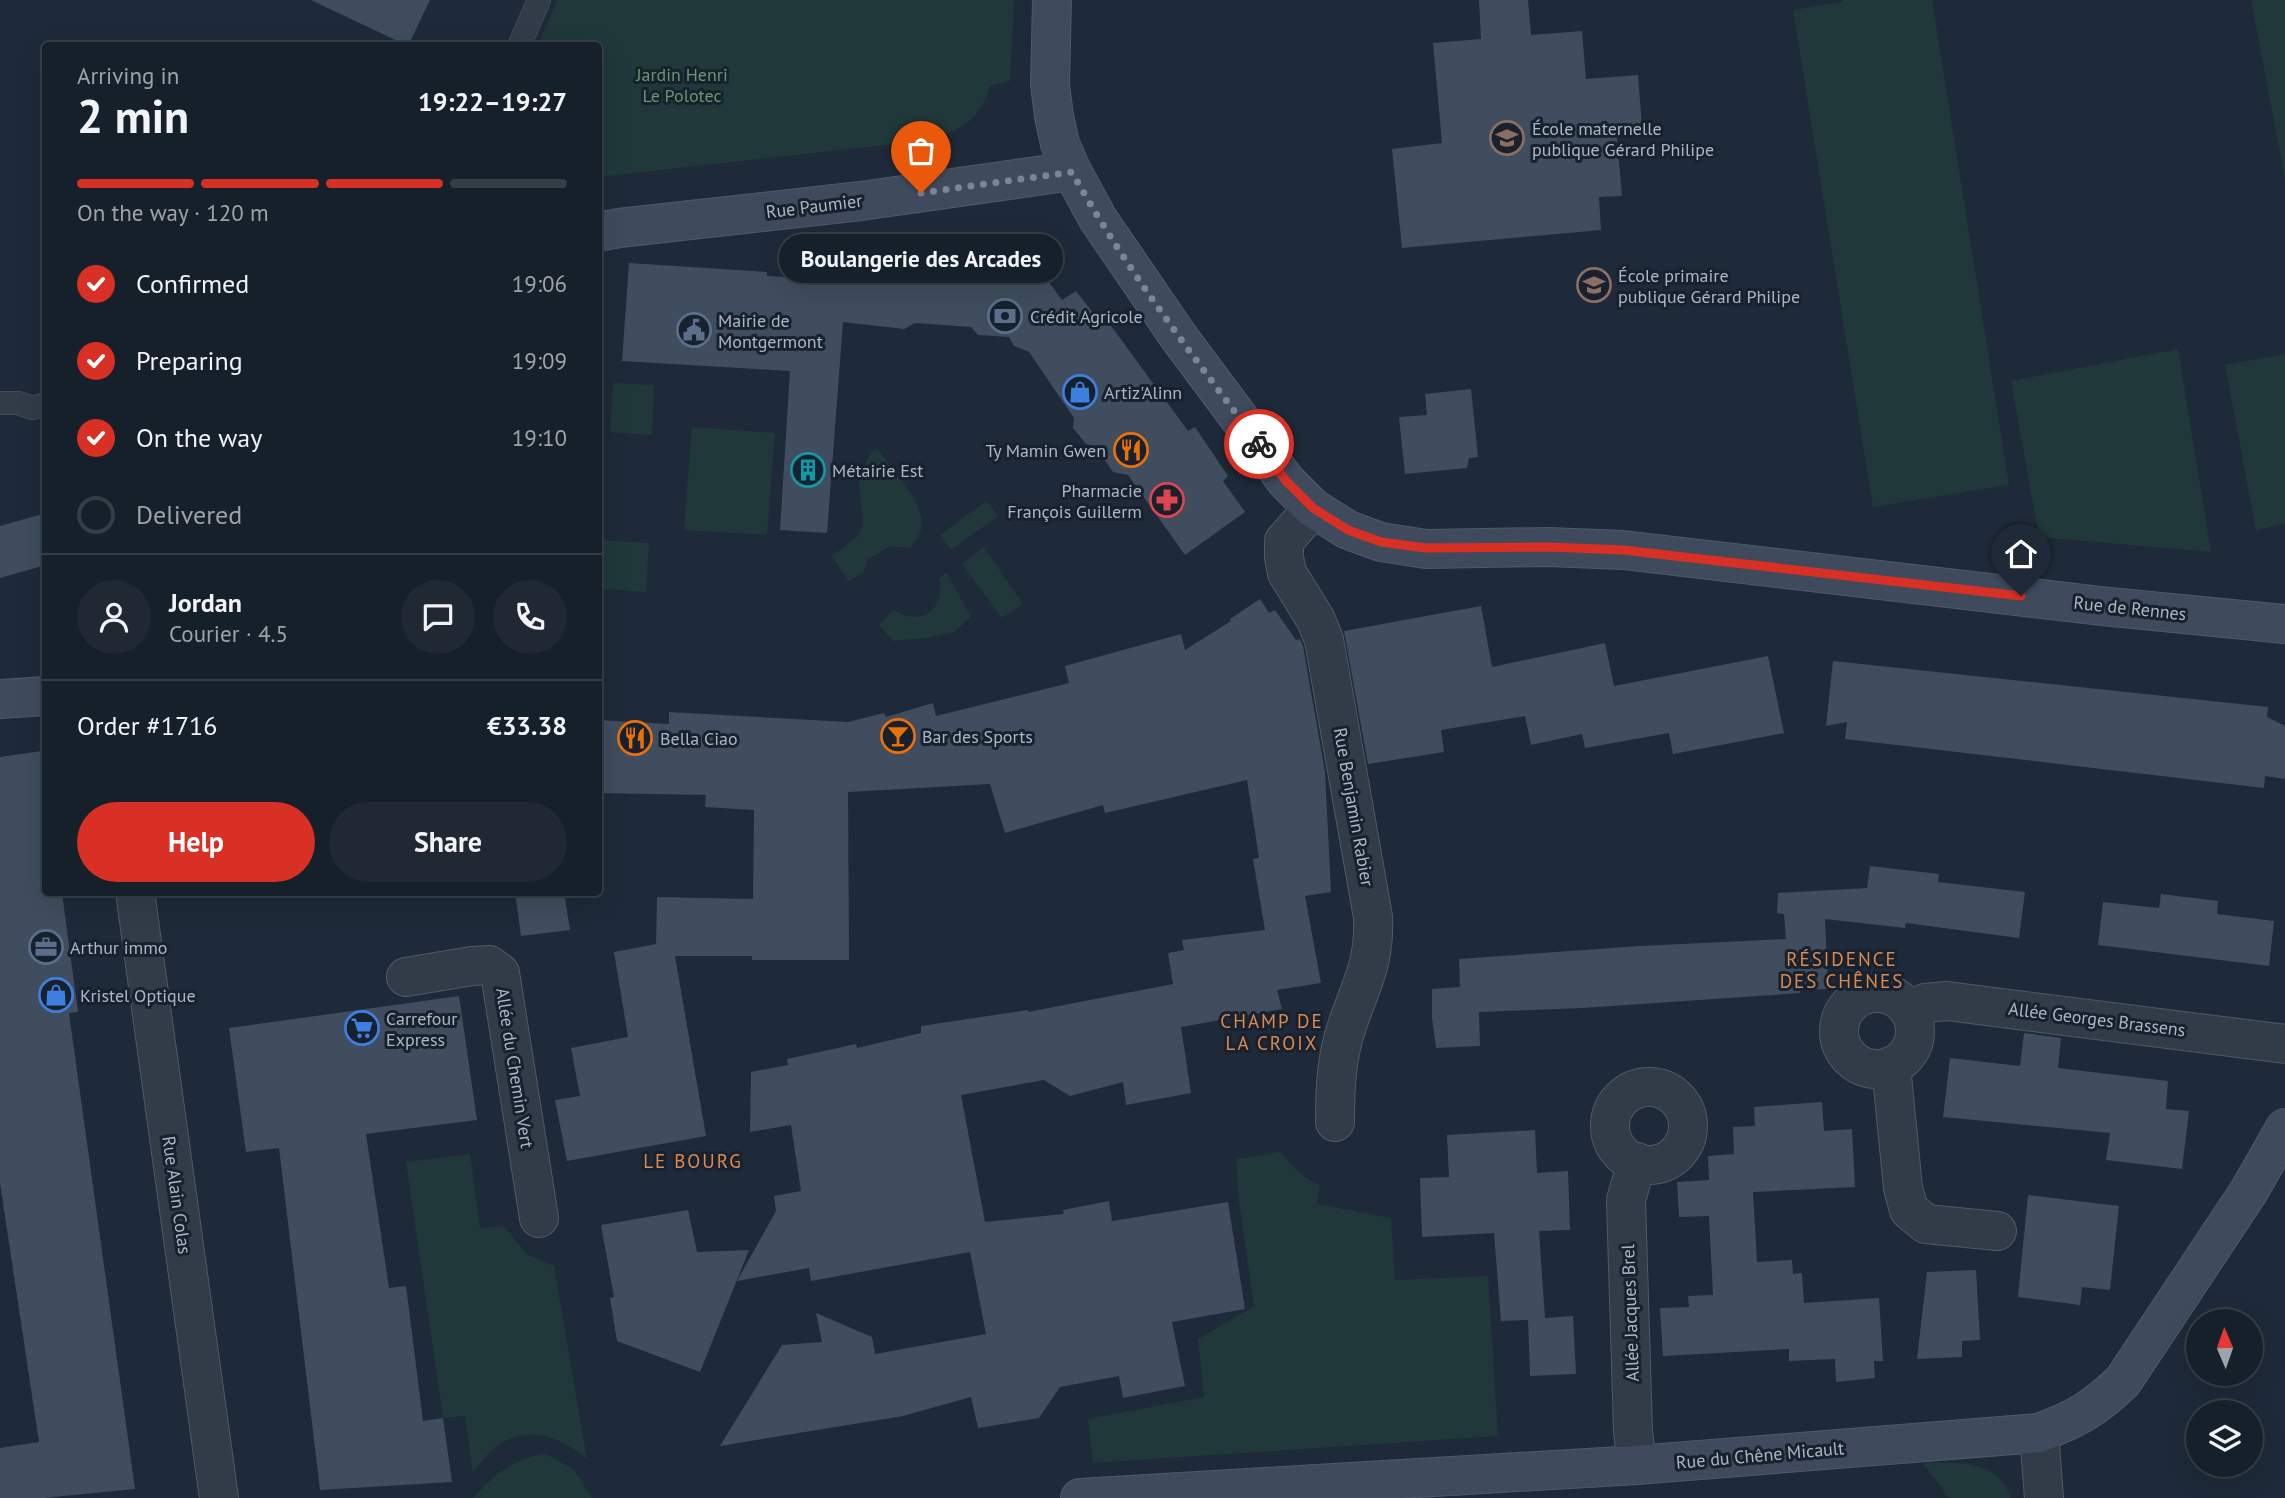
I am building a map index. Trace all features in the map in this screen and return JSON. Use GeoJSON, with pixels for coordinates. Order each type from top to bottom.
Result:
{"type":"FeatureCollection","features":[{"type":"Feature","properties":{"kind":"street","name":"Rue de Rennes"},"geometry":{"type":"LineString","coordinates":[[1052,0],[1051,95],[1060,144],[1098,219],[1178,336],[1286,481],[1313,508],[1348,530],[1381,542],[1426,548],[1548,547],[1623,550],[2101,606],[2285,624]]}},
{"type":"Feature","properties":{"kind":"street","name":"Rue Paumier"},"geometry":{"type":"LineString","coordinates":[[602,231],[1072,172]]}},
{"type":"Feature","properties":{"kind":"street","name":"Rue Benjamin Rabier"},"geometry":{"type":"LineString","coordinates":[[1313,508],[1284,541],[1283,557],[1287,573],[1316,620],[1324,640],[1373,917],[1372,957],[1346,1028],[1335,1077],[1335,1122]]}},
{"type":"Feature","properties":{"kind":"street"},"geometry":{"type":"LineString","coordinates":[[0,699],[42,696]]}},
{"type":"Feature","properties":{"kind":"street","name":"Rue Alain Colas"},"geometry":{"type":"LineString","coordinates":[[136,896],[219,1498]]}},
{"type":"Feature","properties":{"kind":"street","name":"Allée du Chemin Vert"},"geometry":{"type":"LineString","coordinates":[[406,977],[481,965],[489,965],[500,973],[540,1218]]}},
{"type":"Feature","properties":{"kind":"street"},"geometry":{"type":"LineString","coordinates":[[1877,993],[1889,995],[1909,1010],[1915,1031],[1913,1042],[1900,1061],[1891,1066],[1868,1068],[1848,1056],[1839,1033],[1840,1020],[1845,1009],[1854,1000],[1877,993]]}},
{"type":"Feature","properties":{"kind":"street","name":"Allée Georges Brassens"},"geometry":{"type":"LineString","coordinates":[[1909,1010],[1925,1003],[1947,1001],[2285,1044]]}},
{"type":"Feature","properties":{"kind":"street"},"geometry":{"type":"LineString","coordinates":[[1891,1066],[1903,1188],[1909,1210],[1926,1224],[1997,1231]]}},
{"type":"Feature","properties":{"kind":"street","name":"Rue du Chêne Micault"},"geometry":{"type":"LineString","coordinates":[[1080,1498],[1637,1465],[2039,1433],[2073,1420],[2100,1404],[2123,1381],[2242,1202],[2285,1129]]}},
{"type":"Feature","properties":{"kind":"street","name":"Allée Jacques Brel"},"geometry":{"type":"LineString","coordinates":[[1637,1162],[1626,1200],[1633,1431],[1637,1465]]}},
{"type":"Feature","properties":{"kind":"street"},"geometry":{"type":"LineString","coordinates":[[2039,1433],[2044,1498]]}},
{"type":"Feature","properties":{"kind":"lane"},"geometry":{"type":"LineString","coordinates":[[521,42],[539,0]]}},
{"type":"Feature","properties":{"kind":"lane"},"geometry":{"type":"LineString","coordinates":[[0,403],[18,402],[39,406]]}},
{"type":"Feature","properties":{"kind":"green space","name":"Jardin Henri Le Polotec"},"geometry":{"type":"Polygon","coordinates":[[[557,0],[1014,0],[1010,81],[990,86],[975,115],[954,131],[895,144],[602,177],[602,42],[539,42],[557,0]]]}},
{"type":"Feature","properties":{"kind":"green space"},"geometry":{"type":"Polygon","coordinates":[[[1842,0],[1932,0],[2009,485],[1873,507],[1793,10],[1842,0]]]}},
{"type":"Feature","properties":{"kind":"green space"},"geometry":{"type":"Polygon","coordinates":[[[2251,0],[2285,0],[2285,179],[2251,0]]]}},
{"type":"Feature","properties":{"kind":"green space"},"geometry":{"type":"Polygon","coordinates":[[[2178,349],[2211,552],[2039,537],[2011,381],[2178,349]]]}},
{"type":"Feature","properties":{"kind":"green space"},"geometry":{"type":"Polygon","coordinates":[[[2285,354],[2285,524],[2256,530],[2225,365],[2285,354]]]}},
{"type":"Feature","properties":{"kind":"green space"},"geometry":{"type":"Polygon","coordinates":[[[613,383],[654,385],[652,435],[610,432],[613,383]]]}},
{"type":"Feature","properties":{"kind":"green space"},"geometry":{"type":"Polygon","coordinates":[[[692,427],[775,433],[767,535],[684,530],[692,427]]]}},
{"type":"Feature","properties":{"kind":"green space"},"geometry":{"type":"Polygon","coordinates":[[[877,448],[899,476],[919,509],[921,529],[910,548],[891,546],[868,559],[864,572],[848,581],[832,556],[858,536],[863,524],[859,482],[870,453],[877,448]]]}},
{"type":"Feature","properties":{"kind":"green space"},"geometry":{"type":"Polygon","coordinates":[[[986,501],[998,516],[951,550],[940,535],[986,501]]]}},
{"type":"Feature","properties":{"kind":"green space"},"geometry":{"type":"Polygon","coordinates":[[[602,540],[649,543],[646,592],[602,589],[602,540]]]}},
{"type":"Feature","properties":{"kind":"green space"},"geometry":{"type":"Polygon","coordinates":[[[984,547],[1023,604],[1002,618],[962,564],[984,547]]]}},
{"type":"Feature","properties":{"kind":"green space"},"geometry":{"type":"Polygon","coordinates":[[[946,572],[971,617],[954,632],[893,641],[879,625],[893,610],[913,617],[929,613],[939,600],[939,579],[946,572]]]}},
{"type":"Feature","properties":{"kind":"green space"},"geometry":{"type":"Polygon","coordinates":[[[1281,1152],[1298,1171],[1320,1185],[1317,1204],[1391,1218],[1395,1280],[1488,1276],[1498,1436],[1093,1463],[1088,1419],[1204,1397],[1198,1339],[1254,1306],[1239,1201],[1236,1159],[1281,1152]]]}},
{"type":"Feature","properties":{"kind":"green space"},"geometry":{"type":"Polygon","coordinates":[[[470,1154],[480,1228],[503,1226],[528,1255],[554,1266],[587,1459],[552,1438],[528,1435],[503,1442],[488,1453],[473,1473],[465,1416],[443,1418],[406,1162],[470,1154]]]}},
{"type":"Feature","properties":{"kind":"green space"},"geometry":{"type":"Polygon","coordinates":[[[546,1454],[574,1470],[592,1498],[473,1498],[505,1468],[524,1459],[546,1454]]]}},
{"type":"Feature","properties":{"kind":"green space"},"geometry":{"type":"Polygon","coordinates":[[[1923,1463],[1963,1464],[1986,1469],[2005,1485],[2011,1498],[1949,1498],[1923,1463]]]}},
{"type":"Feature","properties":{"kind":"building"},"geometry":{"type":"Polygon","coordinates":[[[311,0],[430,0],[410,42],[400,42],[311,0]]]}},
{"type":"Feature","properties":{"kind":"building"},"geometry":{"type":"Polygon","coordinates":[[[1479,0],[1528,0],[1531,35],[1582,31],[1586,79],[1638,75],[1642,126],[1616,129],[1622,196],[1599,197],[1601,230],[1402,248],[1392,149],[1442,143],[1433,43],[1481,39],[1479,0]]]}},
{"type":"Feature","properties":{"kind":"building"},"geometry":{"type":"Polygon","coordinates":[[[922,240],[982,247],[981,254],[1019,256],[1017,273],[1045,277],[1062,300],[1076,291],[1101,323],[1106,319],[1188,431],[1195,427],[1228,476],[1223,481],[1245,512],[1185,555],[1128,475],[1113,472],[1096,447],[1086,444],[1073,428],[1074,418],[1029,352],[1014,346],[1009,337],[978,335],[971,327],[915,323],[904,329],[843,322],[827,533],[780,530],[790,371],[622,361],[629,263],[767,272],[767,276],[880,282],[884,244],[922,248],[922,240]]]}},
{"type":"Feature","properties":{"kind":"building"},"geometry":{"type":"Polygon","coordinates":[[[1471,389],[1478,457],[1469,458],[1467,468],[1405,474],[1399,417],[1427,415],[1425,394],[1471,389]]]}},
{"type":"Feature","properties":{"kind":"building"},"geometry":{"type":"Polygon","coordinates":[[[42,514],[42,566],[0,578],[0,526],[42,514]]]}},
{"type":"Feature","properties":{"kind":"building"},"geometry":{"type":"Polygon","coordinates":[[[1260,599],[1269,613],[1275,610],[1303,646],[1325,772],[1331,892],[1305,896],[1321,983],[1277,990],[1282,1009],[1181,1027],[1191,1093],[1126,1105],[1123,1082],[1070,1096],[1044,1080],[961,1095],[985,1222],[1064,1214],[1063,1210],[1109,1201],[1112,1221],[1228,1202],[1245,1309],[1172,1322],[1185,1386],[1123,1398],[1119,1376],[1060,1387],[1039,1418],[978,1428],[971,1397],[903,1416],[720,1446],[782,1345],[822,1342],[816,1313],[872,1337],[875,1354],[986,1334],[970,1252],[811,1281],[809,1268],[737,1281],[776,1211],[774,1196],[801,1191],[791,1125],[750,1132],[751,1072],[788,1065],[787,1059],[856,1044],[857,1048],[921,1033],[921,1026],[1028,1012],[1173,984],[1168,953],[1184,950],[1182,940],[1265,930],[1253,859],[1259,858],[1247,780],[1105,813],[1103,805],[1005,833],[990,784],[848,792],[849,960],[752,960],[752,956],[675,956],[706,1136],[567,1161],[555,1100],[580,1096],[571,1048],[628,1037],[614,952],[656,944],[657,897],[753,899],[754,810],[705,807],[706,795],[602,793],[602,720],[669,724],[669,712],[848,722],[884,713],[886,717],[933,703],[936,716],[1069,683],[1065,666],[1181,634],[1185,650],[1231,621],[1230,619],[1260,599]]]}},
{"type":"Feature","properties":{"kind":"building"},"geometry":{"type":"Polygon","coordinates":[[[1481,606],[1492,667],[1605,643],[1614,686],[1768,656],[1784,733],[1673,754],[1669,733],[1585,748],[1582,734],[1531,745],[1525,716],[1441,730],[1444,752],[1368,764],[1344,631],[1481,606]]]}},
{"type":"Feature","properties":{"kind":"building"},"geometry":{"type":"Polygon","coordinates":[[[1833,661],[2268,707],[2267,717],[2285,726],[2285,779],[2265,776],[2264,788],[1845,739],[1847,722],[1826,726],[1833,661]]]}},
{"type":"Feature","properties":{"kind":"building"},"geometry":{"type":"Polygon","coordinates":[[[42,751],[42,896],[62,896],[78,1012],[69,1013],[135,1489],[43,1498],[0,1498],[0,1448],[39,1442],[0,1183],[0,757],[42,751]]]}},
{"type":"Feature","properties":{"kind":"building"},"geometry":{"type":"Polygon","coordinates":[[[1870,866],[1939,874],[1938,882],[2025,892],[2019,938],[1906,923],[1905,928],[1825,919],[1828,989],[1583,1008],[1479,1012],[1480,1046],[1436,1048],[1432,989],[1460,987],[1459,959],[1786,939],[1784,914],[1777,913],[1778,893],[1867,888],[1870,866]]]}},
{"type":"Feature","properties":{"kind":"building"},"geometry":{"type":"Polygon","coordinates":[[[2161,894],[2218,901],[2217,914],[2274,921],[2269,966],[2098,945],[2103,902],[2159,908],[2161,894]]]}},
{"type":"Feature","properties":{"kind":"building"},"geometry":{"type":"Polygon","coordinates":[[[516,896],[565,896],[570,930],[521,936],[516,896]]]}},
{"type":"Feature","properties":{"kind":"building"},"geometry":{"type":"Polygon","coordinates":[[[459,996],[477,1120],[366,1134],[389,1288],[406,1286],[423,1421],[443,1418],[452,1482],[320,1490],[279,1148],[246,1152],[229,1028],[459,996]]]}},
{"type":"Feature","properties":{"kind":"building"},"geometry":{"type":"Polygon","coordinates":[[[2024,1033],[2061,1038],[2058,1068],[2168,1081],[2166,1109],[2189,1111],[2182,1169],[2106,1160],[2110,1133],[1943,1117],[1950,1058],[2020,1066],[2024,1033]]]}},
{"type":"Feature","properties":{"kind":"building"},"geometry":{"type":"Polygon","coordinates":[[[1822,1102],[1824,1131],[1852,1129],[1855,1187],[1753,1192],[1757,1262],[1792,1260],[1793,1274],[1802,1273],[1804,1303],[1879,1298],[1883,1361],[1874,1361],[1875,1378],[1836,1382],[1835,1359],[1789,1361],[1789,1349],[1663,1356],[1660,1308],[1689,1307],[1688,1296],[1713,1295],[1709,1216],[1679,1217],[1677,1182],[1709,1180],[1708,1156],[1734,1154],[1733,1127],[1755,1126],[1754,1107],[1822,1102]]]}},
{"type":"Feature","properties":{"kind":"building"},"geometry":{"type":"Polygon","coordinates":[[[1535,1130],[1537,1173],[1568,1171],[1570,1230],[1539,1231],[1545,1318],[1573,1316],[1576,1374],[1530,1376],[1528,1320],[1501,1321],[1494,1233],[1422,1237],[1420,1178],[1449,1177],[1447,1135],[1535,1130]]]}},
{"type":"Feature","properties":{"kind":"building"},"geometry":{"type":"Polygon","coordinates":[[[2028,1195],[2119,1206],[2110,1290],[2082,1287],[2080,1305],[2018,1297],[2028,1195]]]}},
{"type":"Feature","properties":{"kind":"building"},"geometry":{"type":"Polygon","coordinates":[[[688,1210],[697,1252],[749,1250],[700,1372],[617,1341],[610,1298],[614,1297],[601,1225],[688,1210]]]}},
{"type":"Feature","properties":{"kind":"building"},"geometry":{"type":"Polygon","coordinates":[[[1976,1270],[1980,1340],[1962,1341],[1962,1357],[1917,1359],[1927,1272],[1976,1270]]]}},
{"type":"Feature","properties":{"kind":"way so far"},"geometry":{"type":"LineString","coordinates":[[921,193],[1072,172],[1098,219],[1178,336],[1259,444]]}},
{"type":"Feature","properties":{"kind":"place","name":"École maternelle publique Gérard Philipe"},"geometry":{"type":"Point","coordinates":[1507,138]}},
{"type":"Feature","properties":{"kind":"place","name":"Boulangerie des Arcades"},"geometry":{"type":"Point","coordinates":[921,193]}},
{"type":"Feature","properties":{"kind":"place","name":"École primaire publique Gérard Philipe"},"geometry":{"type":"Point","coordinates":[1594,285]}},
{"type":"Feature","properties":{"kind":"place","name":"Crédit Agricole"},"geometry":{"type":"Point","coordinates":[1005,316]}},
{"type":"Feature","properties":{"kind":"place","name":"Mairie de Montgermont"},"geometry":{"type":"Point","coordinates":[694,330]}},
{"type":"Feature","properties":{"kind":"place","name":"Artiz'Alinn"},"geometry":{"type":"Point","coordinates":[1080,392]}},
{"type":"Feature","properties":{"kind":"place","name":"Ty Mamin Gwen"},"geometry":{"type":"Point","coordinates":[1131,450]}},
{"type":"Feature","properties":{"kind":"place","name":"Métairie Est"},"geometry":{"type":"Point","coordinates":[808,470]}},
{"type":"Feature","properties":{"kind":"place","name":"Pharmacie François Guillerm"},"geometry":{"type":"Point","coordinates":[1167,500]}},
{"type":"Feature","properties":{"kind":"place","name":"Bar des Sports"},"geometry":{"type":"Point","coordinates":[898,736]}},
{"type":"Feature","properties":{"kind":"place","name":"Bella Ciao"},"geometry":{"type":"Point","coordinates":[635,738]}},
{"type":"Feature","properties":{"kind":"place","name":"Arthur immo"},"geometry":{"type":"Point","coordinates":[46,947]}},
{"type":"Feature","properties":{"kind":"place","name":"Kristel Optique"},"geometry":{"type":"Point","coordinates":[56,995]}},
{"type":"Feature","properties":{"kind":"place","name":"Carrefour Express"},"geometry":{"type":"Point","coordinates":[362,1028]}},
{"type":"Feature","properties":{"kind":"district","name":"RÉSIDENCE DES CHÊNES"},"geometry":{"type":"Point","coordinates":[1842,970]}},
{"type":"Feature","properties":{"kind":"district","name":"CHAMP DE LA CROIX"},"geometry":{"type":"Point","coordinates":[1272,1032]}},
{"type":"Feature","properties":{"kind":"district","name":"LE BOURG"},"geometry":{"type":"Point","coordinates":[693,1161]}},
{"type":"Feature","properties":{"kind":"route"},"geometry":{"type":"LineString","coordinates":[[1259,444],[1286,481],[1313,508],[1348,530],[1381,542],[1426,548],[1548,547],[1623,550],[2021,596]]}}]}
